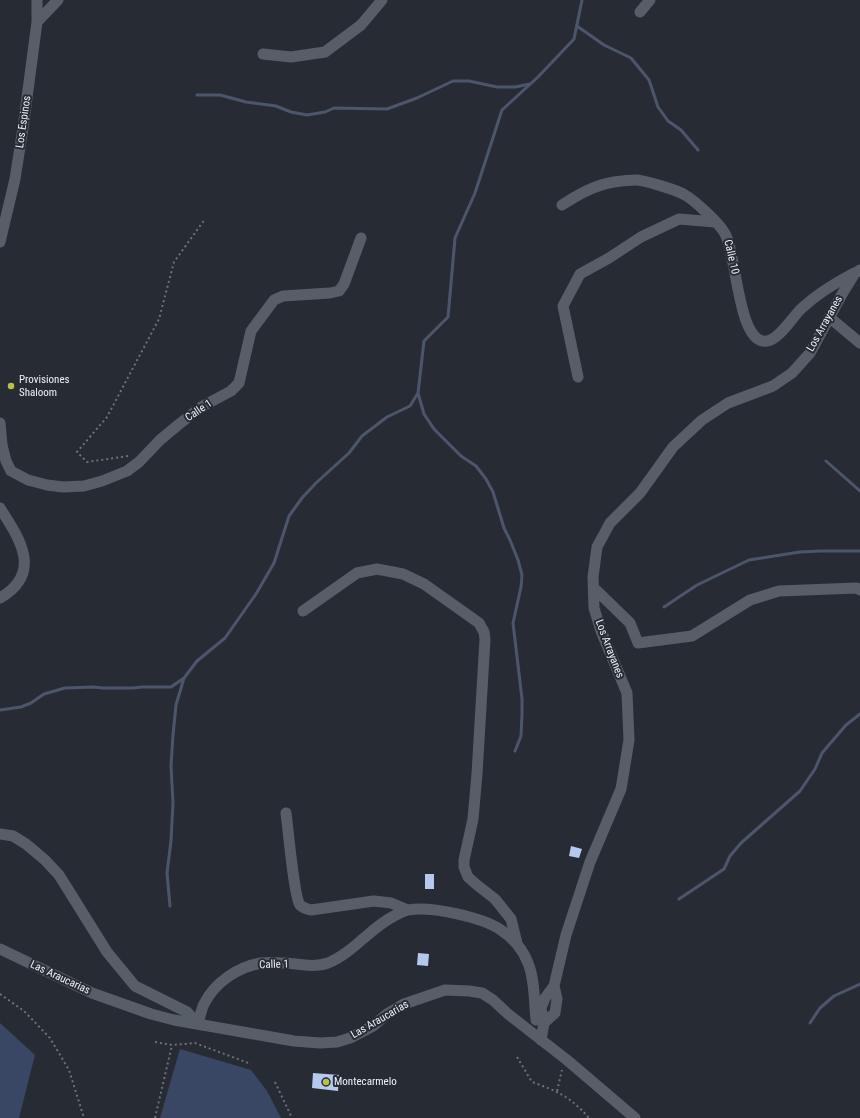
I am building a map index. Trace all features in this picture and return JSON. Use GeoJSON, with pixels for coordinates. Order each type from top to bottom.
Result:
{"type":"FeatureCollection","features":[{"type":"Feature","properties":{"kind":"street","name":"Los Espinos"},"geometry":{"type":"LineString","coordinates":[[0,242],[15,179],[37,22],[37,0]]}},
{"type":"Feature","properties":{"kind":"street"},"geometry":{"type":"LineString","coordinates":[[37,22],[58,0]]}},
{"type":"Feature","properties":{"kind":"street"},"geometry":{"type":"LineString","coordinates":[[263,54],[291,57],[325,52],[361,25],[382,0]]}},
{"type":"Feature","properties":{"kind":"street"},"geometry":{"type":"LineString","coordinates":[[640,12],[650,0]]}},
{"type":"Feature","properties":{"kind":"street","name":"Calle 10"},"geometry":{"type":"LineString","coordinates":[[562,205],[586,190],[614,182],[636,180],[684,194],[725,232],[732,256],[745,322],[753,334],[760,340],[766,342],[774,339],[802,308],[830,286],[857,272]]}},
{"type":"Feature","properties":{"kind":"street"},"geometry":{"type":"LineString","coordinates":[[578,377],[563,306],[580,274],[641,237],[679,219],[715,222]]}},
{"type":"Feature","properties":{"kind":"street","name":"Calle 1"},"geometry":{"type":"LineString","coordinates":[[0,423],[2,446],[10,471],[28,480],[63,487],[84,486],[102,481],[127,471],[149,453],[160,440],[178,425],[201,407],[231,391],[239,383],[251,330],[274,300],[283,296],[339,291],[344,284],[361,238]]}},
{"type":"Feature","properties":{"kind":"street","name":"Los Arrayanes"},"geometry":{"type":"LineString","coordinates":[[539,1038],[544,1023],[541,1008],[545,998],[554,986],[566,935],[590,862],[621,789],[629,740],[627,693],[601,631],[594,608],[593,577],[597,547],[610,524],[640,493],[673,447],[702,420],[728,403],[773,386],[792,373],[810,353],[857,272]]}},
{"type":"Feature","properties":{"kind":"street"},"geometry":{"type":"LineString","coordinates":[[830,317],[860,343]]}},
{"type":"Feature","properties":{"kind":"street"},"geometry":{"type":"LineString","coordinates":[[0,508],[21,542],[25,556],[25,567],[20,579],[10,592],[0,598]]}},
{"type":"Feature","properties":{"kind":"street"},"geometry":{"type":"LineString","coordinates":[[304,611],[357,573],[377,569],[403,574],[424,584],[479,623],[484,632],[485,639],[477,774],[473,819],[464,860],[464,867],[468,877],[495,899],[511,919],[516,943]]}},
{"type":"Feature","properties":{"kind":"street"},"geometry":{"type":"LineString","coordinates":[[594,588],[630,623],[638,644],[692,636],[750,600],[779,591],[858,588],[860,590]]}},
{"type":"Feature","properties":{"kind":"street"},"geometry":{"type":"LineString","coordinates":[[286,812],[296,892],[300,905],[311,910],[374,901],[391,903],[408,910]]}},
{"type":"Feature","properties":{"kind":"street"},"geometry":{"type":"LineString","coordinates":[[0,834],[13,836],[26,844],[45,860],[59,875],[107,952],[135,986],[187,1012],[198,1024]]}},
{"type":"Feature","properties":{"kind":"street","name":"Calle 1"},"geometry":{"type":"LineString","coordinates":[[198,1024],[204,1004],[215,987],[228,977],[245,968],[262,963],[286,963],[310,966],[327,963],[342,955],[374,929],[393,916],[408,910],[429,909],[482,920],[501,930],[516,943],[528,963],[539,1038]]}},
{"type":"Feature","properties":{"kind":"street","name":"Las Araucarias"},"geometry":{"type":"LineString","coordinates":[[0,949],[92,993],[151,1014],[174,1020],[294,1041],[320,1043],[337,1042],[350,1038],[373,1026],[387,1014],[404,1004],[445,990],[469,990],[482,993],[493,1000],[508,1014],[567,1060],[634,1118]]}},
{"type":"Feature","properties":{"kind":"path"},"geometry":{"type":"LineString","coordinates":[[149,453],[87,462],[77,452],[107,417],[159,319],[174,262],[205,219]]}},
{"type":"Feature","properties":{"kind":"path"},"geometry":{"type":"LineString","coordinates":[[0,994],[24,1011],[50,1038],[69,1070],[84,1118]]}},
{"type":"Feature","properties":{"kind":"path"},"geometry":{"type":"LineString","coordinates":[[155,1042],[172,1045],[195,1043],[251,1064]]}},
{"type":"Feature","properties":{"kind":"path"},"geometry":{"type":"LineString","coordinates":[[154,1118],[172,1045]]}},
{"type":"Feature","properties":{"kind":"path"},"geometry":{"type":"LineString","coordinates":[[517,1057],[532,1082],[557,1091],[578,1105],[589,1118]]}},
{"type":"Feature","properties":{"kind":"path"},"geometry":{"type":"LineString","coordinates":[[557,1091],[562,1070],[567,1060]]}},
{"type":"Feature","properties":{"kind":"path"},"geometry":{"type":"LineString","coordinates":[[276,1082],[292,1118]]}},
{"type":"Feature","properties":{"kind":"shaded area"},"geometry":{"type":"Polygon","coordinates":[[[0,1023],[35,1055],[19,1118],[0,1118],[0,1023]]]}},
{"type":"Feature","properties":{"kind":"shaded area"},"geometry":{"type":"Polygon","coordinates":[[[180,1049],[251,1070],[267,1091],[281,1118],[160,1118],[180,1049]]]}},
{"type":"Feature","properties":{"kind":"building"},"geometry":{"type":"Polygon","coordinates":[[[571,846],[582,849],[579,858],[569,856],[571,846]]]}},
{"type":"Feature","properties":{"kind":"building"},"geometry":{"type":"Polygon","coordinates":[[[425,874],[434,874],[434,889],[425,889],[425,874]]]}},
{"type":"Feature","properties":{"kind":"building"},"geometry":{"type":"Polygon","coordinates":[[[418,953],[429,954],[428,966],[417,965],[418,953]]]}},
{"type":"Feature","properties":{"kind":"building","name":"Montecarmelo"},"geometry":{"type":"Polygon","coordinates":[[[313,1073],[339,1075],[338,1091],[312,1088],[313,1073]]]}},
{"type":"Feature","properties":{"kind":"waterway"},"geometry":{"type":"LineString","coordinates":[[170,906],[167,873],[171,841],[173,803],[171,766],[176,705],[184,678],[197,661],[225,638],[256,594],[274,563],[289,516],[302,498],[349,453],[362,436],[387,417],[410,406],[418,393],[424,341],[448,317],[455,238],[475,193],[502,110],[538,77],[574,39],[582,0]]}},
{"type":"Feature","properties":{"kind":"waterway"},"geometry":{"type":"LineString","coordinates":[[577,26],[604,45],[631,58],[649,80],[658,107],[668,121],[681,130],[698,150]]}},
{"type":"Feature","properties":{"kind":"waterway"},"geometry":{"type":"LineString","coordinates":[[197,95],[220,95],[246,102],[276,106],[291,112],[307,115],[325,112],[334,108],[387,109],[417,98],[453,81],[469,81],[497,87],[515,87],[530,84]]}},
{"type":"Feature","properties":{"kind":"waterway"},"geometry":{"type":"LineString","coordinates":[[418,393],[424,414],[434,429],[461,456],[476,466],[486,479],[493,492],[504,528],[518,560],[522,575],[521,587],[513,623],[522,699],[522,714],[521,736],[515,751]]}},
{"type":"Feature","properties":{"kind":"waterway"},"geometry":{"type":"LineString","coordinates":[[826,461],[860,491]]}},
{"type":"Feature","properties":{"kind":"waterway"},"geometry":{"type":"LineString","coordinates":[[664,607],[697,585],[749,560],[800,552],[860,551]]}},
{"type":"Feature","properties":{"kind":"waterway"},"geometry":{"type":"LineString","coordinates":[[0,710],[21,707],[31,703],[44,694],[65,688],[171,687],[184,678]]}},
{"type":"Feature","properties":{"kind":"waterway"},"geometry":{"type":"LineString","coordinates":[[679,899],[724,869],[730,856],[741,843],[800,791],[815,769],[822,753],[846,725],[860,714]]}},
{"type":"Feature","properties":{"kind":"waterway"},"geometry":{"type":"LineString","coordinates":[[810,1023],[820,1008],[834,996],[860,984]]}},
{"type":"Feature","properties":{"kind":"place","name":"Provisiones Shaloom"},"geometry":{"type":"Point","coordinates":[11,386]}},
{"type":"Feature","properties":{"kind":"place","name":"Montecarmelo"},"geometry":{"type":"Point","coordinates":[326,1082]}}]}
